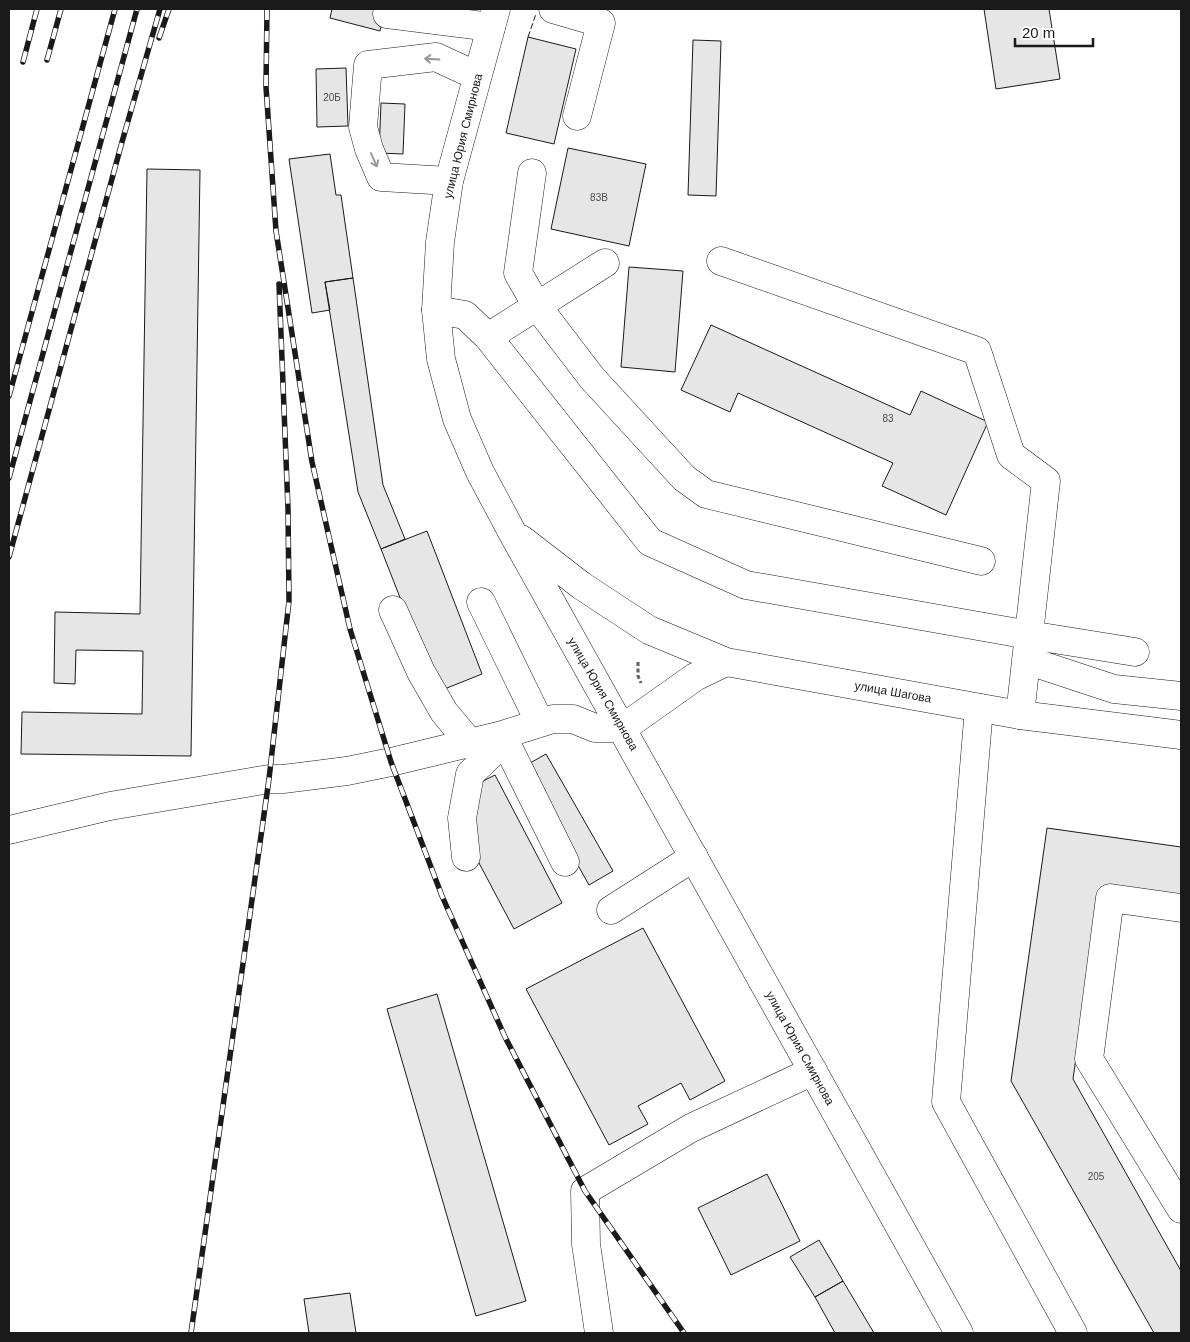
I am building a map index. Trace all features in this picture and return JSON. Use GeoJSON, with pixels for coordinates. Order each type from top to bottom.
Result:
{"type":"FeatureCollection","features":[{"type":"Feature","properties":{"kind":"main road"},"geometry":{"type":"LineString","coordinates":[[553,9],[601,23],[577,116]]}},
{"type":"Feature","properties":{"kind":"main road"},"geometry":{"type":"LineString","coordinates":[[387,14],[493,18]]}},
{"type":"Feature","properties":{"kind":"main road","name":"улица Юрия Смирнова"},"geometry":{"type":"LineString","coordinates":[[493,18],[449,181],[440,242],[436,310],[440,359],[457,419],[480,472],[512,532],[959,1333]]}},
{"type":"Feature","properties":{"kind":"main road"},"geometry":{"type":"LineString","coordinates":[[449,181],[381,177],[369,149],[363,127],[368,64],[436,57],[477,76]]}},
{"type":"Feature","properties":{"kind":"main road"},"geometry":{"type":"LineString","coordinates":[[532,174],[518,273],[537,306],[592,378],[684,478],[706,494],[981,561]]}},
{"type":"Feature","properties":{"kind":"main road"},"geometry":{"type":"LineString","coordinates":[[721,261],[977,351],[1011,455],[1046,481],[1020,715]]}},
{"type":"Feature","properties":{"kind":"main road"},"geometry":{"type":"LineString","coordinates":[[488,337],[605,263]]}},
{"type":"Feature","properties":{"kind":"main road"},"geometry":{"type":"LineString","coordinates":[[436,310],[465,315],[488,337],[650,542],[746,585],[1028,648],[1134,652]]}},
{"type":"Feature","properties":{"kind":"main road","name":"улица Шагова"},"geometry":{"type":"LineString","coordinates":[[512,532],[582,586],[649,630],[726,662],[1020,715],[1181,736]]}},
{"type":"Feature","properties":{"kind":"main road"},"geometry":{"type":"LineString","coordinates":[[481,602],[540,723]]}},
{"type":"Feature","properties":{"kind":"main road"},"geometry":{"type":"LineString","coordinates":[[393,610],[421,672],[444,712],[470,743]]}},
{"type":"Feature","properties":{"kind":"main road"},"geometry":{"type":"LineString","coordinates":[[1028,648],[1114,689],[1181,696]]}},
{"type":"Feature","properties":{"kind":"main road"},"geometry":{"type":"LineString","coordinates":[[9,830],[148,799],[269,779],[347,771],[502,735],[553,719],[573,719],[595,728],[623,728],[695,677],[726,662]]}},
{"type":"Feature","properties":{"kind":"main road"},"geometry":{"type":"LineString","coordinates":[[980,708],[946,1102],[1073,1333]]}},
{"type":"Feature","properties":{"kind":"main road"},"geometry":{"type":"LineString","coordinates":[[466,857],[462,818],[470,774],[490,754],[502,735]]}},
{"type":"Feature","properties":{"kind":"main road"},"geometry":{"type":"LineString","coordinates":[[502,735],[565,862]]}},
{"type":"Feature","properties":{"kind":"main road"},"geometry":{"type":"LineString","coordinates":[[611,910],[694,857]]}},
{"type":"Feature","properties":{"kind":"main road"},"geometry":{"type":"LineString","coordinates":[[1181,908],[1110,898],[1088,1059],[1181,1208]]}},
{"type":"Feature","properties":{"kind":"main road"},"geometry":{"type":"LineString","coordinates":[[600,1333],[586,1244],[585,1191],[690,1128],[813,1071]]}},
{"type":"Feature","properties":{"kind":"path"},"geometry":{"type":"LineString","coordinates":[[638,662],[638,676],[644,690]]}},
{"type":"Feature","properties":{"kind":"building"},"geometry":{"type":"Polygon","coordinates":[[[332,9],[385,9],[380,31],[330,18],[332,9]]]}},
{"type":"Feature","properties":{"kind":"building"},"geometry":{"type":"Polygon","coordinates":[[[984,9],[1049,9],[1060,79],[996,89],[984,9]]]}},
{"type":"Feature","properties":{"kind":"building"},"geometry":{"type":"Polygon","coordinates":[[[528,37],[576,49],[554,144],[506,133],[528,37]]]}},
{"type":"Feature","properties":{"kind":"building"},"geometry":{"type":"Polygon","coordinates":[[[693,40],[721,41],[716,196],[688,195],[693,40]]]}},
{"type":"Feature","properties":{"kind":"building"},"geometry":{"type":"Polygon","coordinates":[[[346,68],[348,126],[317,127],[316,69],[346,68]]]}},
{"type":"Feature","properties":{"kind":"building"},"geometry":{"type":"Polygon","coordinates":[[[381,103],[405,104],[403,154],[379,153],[381,103]]]}},
{"type":"Feature","properties":{"kind":"building"},"geometry":{"type":"Polygon","coordinates":[[[568,148],[646,164],[629,246],[551,229],[568,148]]]}},
{"type":"Feature","properties":{"kind":"building"},"geometry":{"type":"Polygon","coordinates":[[[330,154],[336,195],[341,195],[353,278],[325,282],[330,310],[312,313],[289,159],[330,154]]]}},
{"type":"Feature","properties":{"kind":"building"},"geometry":{"type":"Polygon","coordinates":[[[147,169],[200,170],[191,756],[21,754],[22,712],[142,714],[143,651],[76,650],[75,684],[54,683],[55,612],[140,614],[147,169]]]}},
{"type":"Feature","properties":{"kind":"building"},"geometry":{"type":"Polygon","coordinates":[[[629,267],[683,271],[675,372],[621,367],[629,267]]]}},
{"type":"Feature","properties":{"kind":"building"},"geometry":{"type":"Polygon","coordinates":[[[353,278],[383,485],[405,539],[381,549],[358,492],[325,282],[353,278]]]}},
{"type":"Feature","properties":{"kind":"building"},"geometry":{"type":"Polygon","coordinates":[[[711,325],[910,415],[921,391],[988,422],[946,515],[882,486],[893,463],[738,393],[730,412],[681,390],[711,325]]]}},
{"type":"Feature","properties":{"kind":"building"},"geometry":{"type":"Polygon","coordinates":[[[427,531],[482,674],[437,692],[381,549],[427,531]]]}},
{"type":"Feature","properties":{"kind":"building"},"geometry":{"type":"Polygon","coordinates":[[[546,754],[613,871],[589,885],[523,767],[546,754]]]}},
{"type":"Feature","properties":{"kind":"building"},"geometry":{"type":"Polygon","coordinates":[[[495,775],[562,903],[514,929],[471,848],[471,787],[495,775]]]}},
{"type":"Feature","properties":{"kind":"building"},"geometry":{"type":"Polygon","coordinates":[[[1047,828],[1181,847],[1181,901],[1100,890],[1073,1079],[1181,1271],[1181,1333],[1154,1333],[1011,1081],[1047,828]]]}},
{"type":"Feature","properties":{"kind":"building"},"geometry":{"type":"Polygon","coordinates":[[[643,928],[725,1081],[690,1100],[681,1083],[638,1106],[648,1124],[609,1145],[526,989],[643,928]]]}},
{"type":"Feature","properties":{"kind":"building"},"geometry":{"type":"Polygon","coordinates":[[[437,994],[526,1301],[476,1316],[387,1009],[437,994]]]}},
{"type":"Feature","properties":{"kind":"building"},"geometry":{"type":"Polygon","coordinates":[[[767,1174],[800,1241],[731,1275],[698,1208],[767,1174]]]}},
{"type":"Feature","properties":{"kind":"building"},"geometry":{"type":"Polygon","coordinates":[[[819,1240],[843,1281],[815,1297],[790,1257],[819,1240]]]}},
{"type":"Feature","properties":{"kind":"building"},"geometry":{"type":"Polygon","coordinates":[[[843,1281],[874,1333],[835,1333],[815,1297],[843,1281]]]}},
{"type":"Feature","properties":{"kind":"building"},"geometry":{"type":"Polygon","coordinates":[[[350,1293],[356,1333],[309,1333],[304,1299],[350,1293]]]}},
{"type":"Feature","properties":{"kind":"railway"},"geometry":{"type":"LineString","coordinates":[[23,62],[37,9]]}},
{"type":"Feature","properties":{"kind":"railway"},"geometry":{"type":"LineString","coordinates":[[47,60],[61,9]]}},
{"type":"Feature","properties":{"kind":"railway"},"geometry":{"type":"LineString","coordinates":[[9,396],[115,9]]}},
{"type":"Feature","properties":{"kind":"railway"},"geometry":{"type":"LineString","coordinates":[[9,478],[137,9]]}},
{"type":"Feature","properties":{"kind":"railway"},"geometry":{"type":"LineString","coordinates":[[9,557],[160,9]]}},
{"type":"Feature","properties":{"kind":"railway"},"geometry":{"type":"LineString","coordinates":[[159,38],[169,9]]}},
{"type":"Feature","properties":{"kind":"railway"},"geometry":{"type":"LineString","coordinates":[[267,9],[266,87],[276,231],[312,462],[350,629],[391,762],[442,896],[505,1037],[585,1191],[684,1333]]}},
{"type":"Feature","properties":{"kind":"railway"},"geometry":{"type":"LineString","coordinates":[[191,1333],[269,779],[289,601],[288,509],[279,284]]}},
{"type":"Feature","properties":{"kind":"fence"},"geometry":{"type":"LineString","coordinates":[[528,37],[536,14]]}}]}
